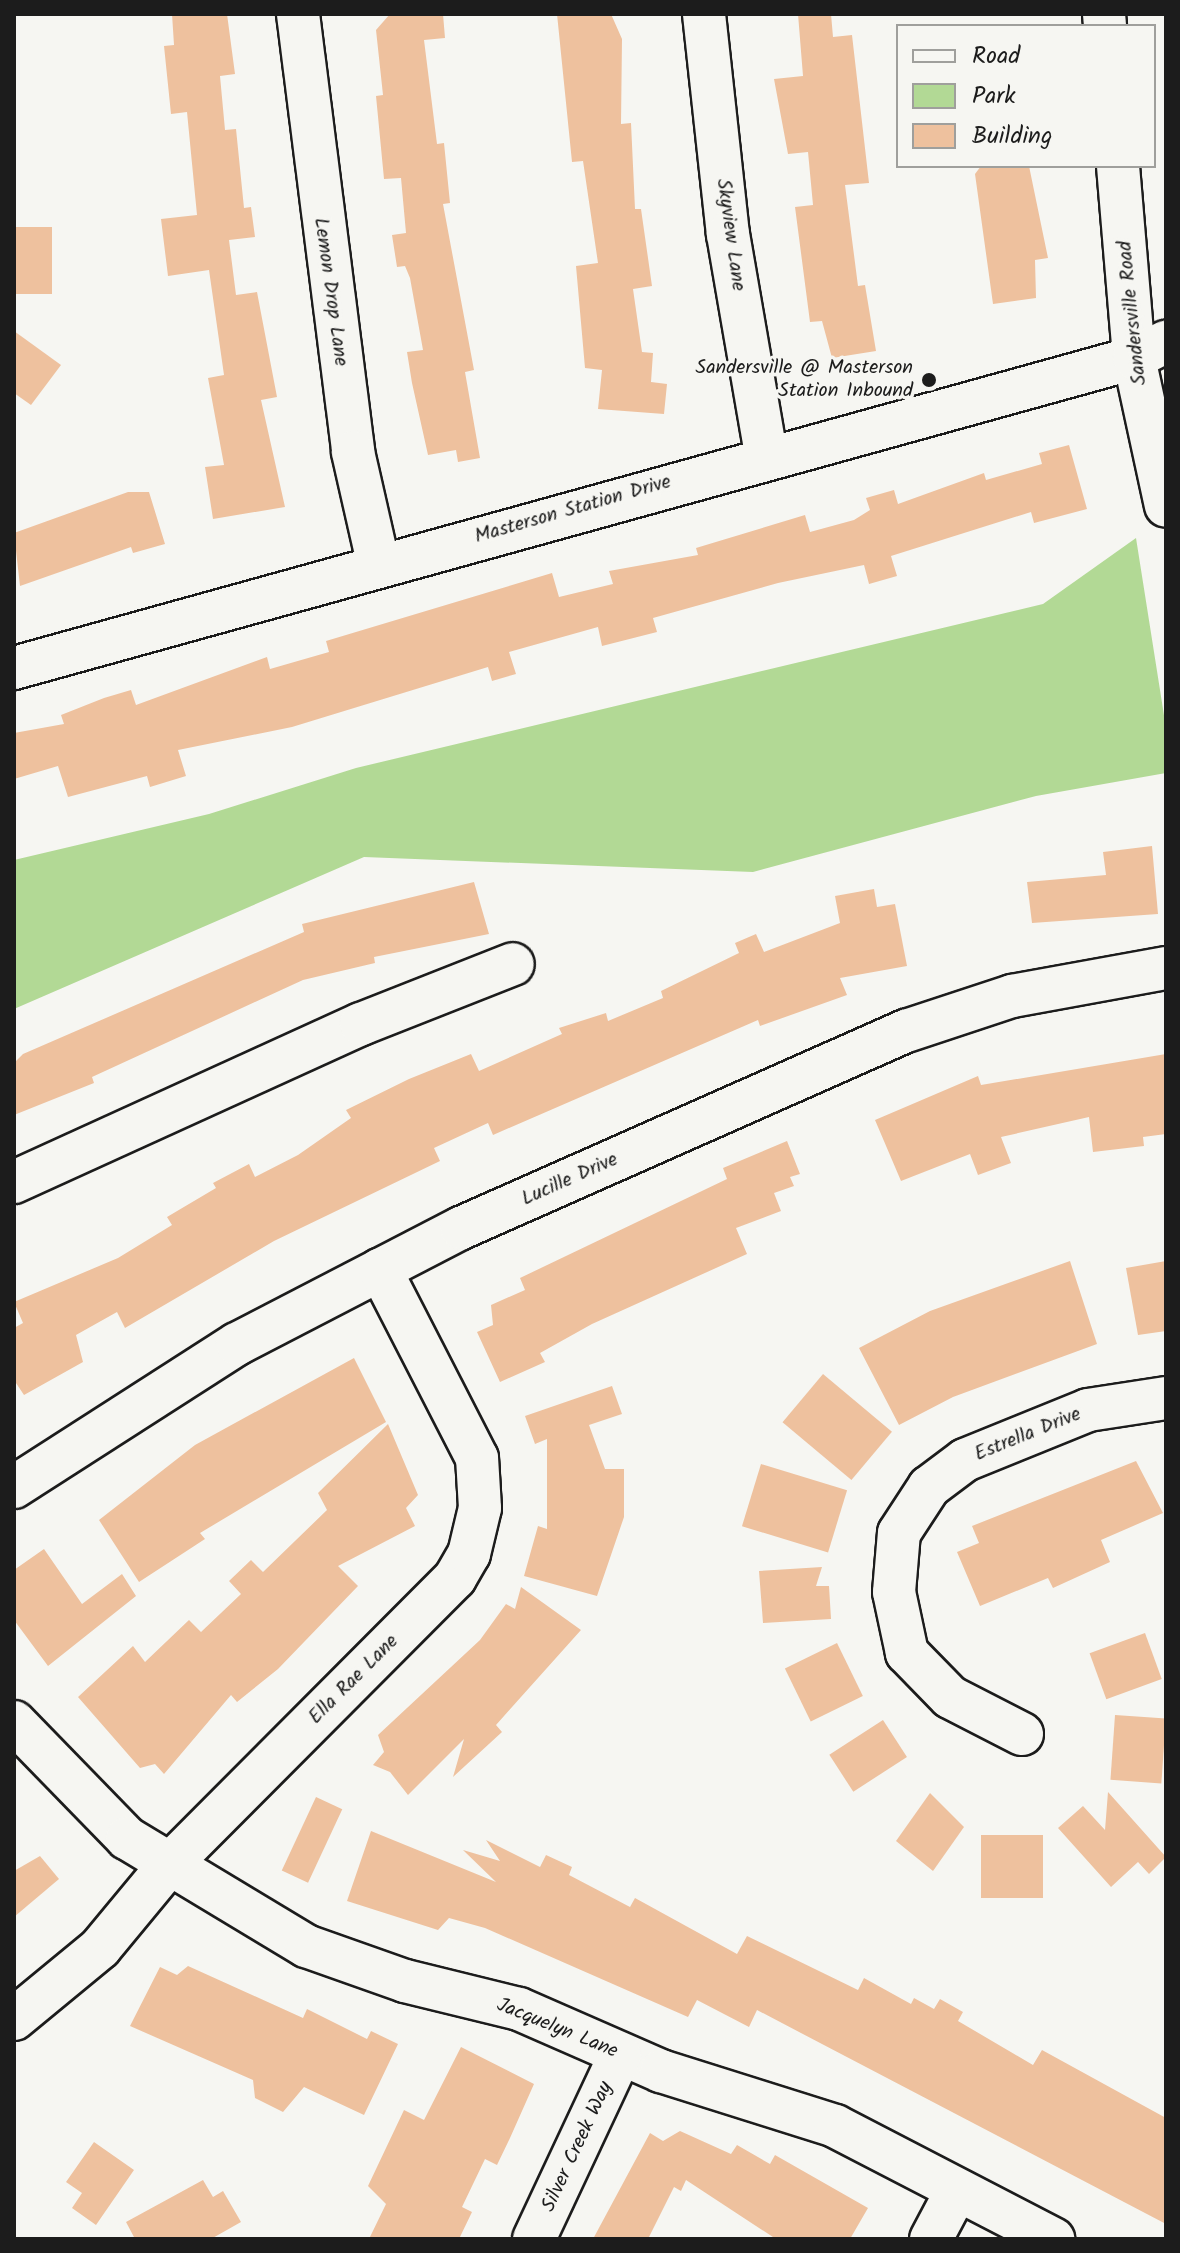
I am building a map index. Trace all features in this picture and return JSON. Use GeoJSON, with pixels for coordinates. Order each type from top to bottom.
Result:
{"type":"FeatureCollection","features":[{"type":"Feature","properties":{"kind":"street","name":"Lemon Drop Lane"},"geometry":{"type":"LineString","coordinates":[[298,14],[342,378],[379,566]]}},
{"type":"Feature","properties":{"kind":"street","name":"Skyview Lane"},"geometry":{"type":"LineString","coordinates":[[704,14],[728,234],[766,455]]}},
{"type":"Feature","properties":{"kind":"street","name":"Sandersville Road"},"geometry":{"type":"LineString","coordinates":[[1118,168],[1150,350],[1166,506]]}},
{"type":"Feature","properties":{"kind":"street","name":"Masterson Station Drive"},"geometry":{"type":"LineString","coordinates":[[14,668],[766,455],[1150,350]]}},
{"type":"Feature","properties":{"kind":"street"},"geometry":{"type":"LineString","coordinates":[[14,1182],[361,1024],[513,964]]}},
{"type":"Feature","properties":{"kind":"street","name":"Lucille Drive"},"geometry":{"type":"LineString","coordinates":[[14,1487],[174,1382],[380,1269],[906,1031],[1012,996],[1166,968]]}},
{"type":"Feature","properties":{"kind":"street","name":"Ella Rae Lane"},"geometry":{"type":"LineString","coordinates":[[14,2019],[100,1948],[167,1867],[455,1578],[472,1544],[480,1508],[473,1448],[380,1269]]}},
{"type":"Feature","properties":{"kind":"street","name":"Estrella Drive"},"geometry":{"type":"LineString","coordinates":[[1022,1734],[950,1697],[907,1653],[894,1592],[899,1533],[929,1487],[965,1460],[1088,1410],[1166,1398]]}},
{"type":"Feature","properties":{"kind":"street","name":"Jacquelyn Lane"},"geometry":{"type":"LineString","coordinates":[[14,1722],[88,1804],[167,1867],[306,1946],[405,1981],[519,2009],[620,2055],[835,2126],[1053,2239]]}},
{"type":"Feature","properties":{"kind":"street","name":"Silver Creek Way"},"geometry":{"type":"LineString","coordinates":[[534,2239],[620,2055]]}},
{"type":"Feature","properties":{"kind":"street"},"geometry":{"type":"LineString","coordinates":[[931,2239],[957,2190]]}},
{"type":"Feature","properties":{"kind":"green space"},"geometry":{"type":"Polygon","coordinates":[[[1136,538],[1166,728],[1166,773],[1036,796],[753,872],[364,857],[14,1009],[14,860],[209,814],[356,768],[1043,604],[1136,538]]]}},
{"type":"Feature","properties":{"kind":"building"},"geometry":{"type":"Polygon","coordinates":[[[172,14],[227,14],[235,74],[220,76],[225,130],[236,129],[244,208],[251,207],[255,237],[229,240],[236,295],[257,292],[277,397],[261,400],[285,507],[213,519],[205,467],[224,465],[208,378],[224,375],[209,270],[168,276],[161,219],[197,215],[187,112],[171,114],[164,46],[174,45],[172,14]]]}},
{"type":"Feature","properties":{"kind":"building"},"geometry":{"type":"Polygon","coordinates":[[[390,14],[443,14],[445,38],[424,40],[437,144],[444,143],[450,203],[443,204],[474,370],[465,372],[480,458],[458,462],[456,450],[428,455],[407,352],[423,350],[410,278],[405,266],[397,267],[392,235],[406,233],[401,178],[384,179],[376,96],[383,95],[376,30],[390,14]]]}},
{"type":"Feature","properties":{"kind":"building"},"geometry":{"type":"Polygon","coordinates":[[[557,14],[611,14],[622,39],[621,124],[631,123],[635,209],[641,209],[652,286],[633,289],[642,352],[653,353],[651,382],[667,384],[664,414],[598,409],[602,370],[585,368],[576,266],[598,263],[583,161],[572,162],[557,14]]]}},
{"type":"Feature","properties":{"kind":"building"},"geometry":{"type":"Polygon","coordinates":[[[798,14],[831,14],[833,37],[852,35],[869,183],[845,185],[858,286],[865,285],[876,351],[832,358],[822,321],[810,322],[795,207],[813,205],[808,152],[788,154],[774,79],[803,76],[798,14]]]}},
{"type":"Feature","properties":{"kind":"building"},"geometry":{"type":"Polygon","coordinates":[[[980,168],[1029,168],[1048,258],[1035,260],[1036,298],[993,304],[975,174],[980,168]]]}},
{"type":"Feature","properties":{"kind":"building"},"geometry":{"type":"Polygon","coordinates":[[[14,227],[52,227],[52,294],[14,294],[14,227]]]}},
{"type":"Feature","properties":{"kind":"building"},"geometry":{"type":"Polygon","coordinates":[[[14,331],[61,365],[31,405],[14,393],[14,331]]]}},
{"type":"Feature","properties":{"kind":"building"},"geometry":{"type":"Polygon","coordinates":[[[1069,445],[1087,509],[1034,523],[1031,512],[891,556],[897,576],[869,584],[864,565],[778,583],[653,618],[657,632],[602,646],[598,627],[509,652],[516,674],[492,681],[488,667],[292,727],[178,750],[186,776],[150,787],[147,776],[68,797],[58,766],[14,779],[14,733],[64,724],[61,715],[104,698],[131,690],[136,705],[267,657],[270,669],[329,652],[326,641],[552,573],[559,597],[613,584],[609,571],[698,555],[696,548],[805,515],[810,532],[854,520],[870,510],[866,498],[894,490],[898,504],[984,473],[986,480],[1042,464],[1039,453],[1069,445]]]}},
{"type":"Feature","properties":{"kind":"building"},"geometry":{"type":"Polygon","coordinates":[[[128,492],[149,492],[165,544],[133,553],[131,547],[20,586],[14,533],[128,492]]]}},
{"type":"Feature","properties":{"kind":"building"},"geometry":{"type":"Polygon","coordinates":[[[1152,846],[1158,914],[1032,923],[1027,882],[1106,875],[1103,852],[1152,846]]]}},
{"type":"Feature","properties":{"kind":"building"},"geometry":{"type":"Polygon","coordinates":[[[474,882],[489,934],[374,957],[375,963],[303,980],[92,1077],[94,1083],[14,1115],[14,1063],[23,1054],[304,932],[302,924],[474,882]]]}},
{"type":"Feature","properties":{"kind":"building"},"geometry":{"type":"Polygon","coordinates":[[[874,889],[877,907],[895,904],[907,966],[840,978],[847,995],[760,1026],[758,1020],[493,1135],[488,1123],[434,1148],[440,1161],[274,1241],[125,1328],[117,1312],[76,1335],[83,1362],[24,1395],[14,1380],[14,1328],[23,1323],[14,1302],[118,1258],[172,1225],[167,1217],[216,1188],[213,1183],[249,1164],[255,1177],[298,1155],[351,1118],[346,1110],[409,1079],[471,1054],[479,1071],[562,1034],[559,1028],[606,1013],[608,1021],[663,998],[661,991],[739,953],[735,943],[756,934],[764,952],[840,923],[835,896],[874,889]]]}},
{"type":"Feature","properties":{"kind":"building"},"geometry":{"type":"Polygon","coordinates":[[[1166,1054],[1166,1134],[1143,1137],[1144,1146],[1093,1152],[1089,1117],[1001,1137],[1011,1163],[978,1175],[970,1154],[901,1181],[875,1120],[978,1076],[981,1085],[1166,1054]]]}},
{"type":"Feature","properties":{"kind":"building"},"geometry":{"type":"Polygon","coordinates":[[[787,1141],[800,1174],[790,1177],[794,1186],[774,1193],[781,1211],[736,1228],[747,1254],[592,1324],[540,1353],[545,1362],[500,1382],[477,1332],[493,1325],[491,1305],[525,1290],[520,1278],[727,1179],[723,1168],[787,1141]]]}},
{"type":"Feature","properties":{"kind":"building"},"geometry":{"type":"Polygon","coordinates":[[[1070,1261],[1097,1344],[953,1397],[899,1425],[859,1348],[930,1311],[1070,1261]]]}},
{"type":"Feature","properties":{"kind":"building"},"geometry":{"type":"Polygon","coordinates":[[[1166,1261],[1166,1331],[1138,1335],[1126,1268],[1166,1261]]]}},
{"type":"Feature","properties":{"kind":"building"},"geometry":{"type":"Polygon","coordinates":[[[354,1358],[386,1422],[200,1533],[205,1539],[139,1582],[99,1520],[195,1445],[354,1358]]]}},
{"type":"Feature","properties":{"kind":"building"},"geometry":{"type":"Polygon","coordinates":[[[823,1374],[892,1432],[851,1480],[783,1422],[823,1374]]]}},
{"type":"Feature","properties":{"kind":"building"},"geometry":{"type":"Polygon","coordinates":[[[612,1386],[622,1414],[589,1425],[605,1469],[624,1469],[624,1517],[597,1596],[524,1576],[538,1526],[547,1529],[547,1439],[535,1444],[525,1416],[612,1386]]]}},
{"type":"Feature","properties":{"kind":"building"},"geometry":{"type":"Polygon","coordinates":[[[388,1424],[418,1495],[406,1508],[415,1526],[338,1566],[358,1586],[278,1669],[237,1702],[231,1695],[164,1774],[155,1764],[140,1768],[78,1697],[133,1646],[145,1662],[189,1620],[201,1632],[241,1594],[229,1581],[251,1560],[263,1572],[327,1510],[318,1493],[388,1424]]]}},
{"type":"Feature","properties":{"kind":"building"},"geometry":{"type":"Polygon","coordinates":[[[1136,1461],[1163,1513],[1101,1540],[1110,1562],[1053,1588],[1048,1578],[980,1606],[957,1552],[979,1543],[972,1526],[1136,1461]]]}},
{"type":"Feature","properties":{"kind":"building"},"geometry":{"type":"Polygon","coordinates":[[[761,1464],[847,1490],[828,1552],[742,1526],[761,1464]]]}},
{"type":"Feature","properties":{"kind":"building"},"geometry":{"type":"Polygon","coordinates":[[[44,1549],[82,1604],[122,1574],[136,1596],[48,1666],[14,1620],[14,1570],[44,1549]]]}},
{"type":"Feature","properties":{"kind":"building"},"geometry":{"type":"Polygon","coordinates":[[[822,1567],[816,1586],[829,1586],[831,1619],[763,1623],[759,1571],[822,1567]]]}},
{"type":"Feature","properties":{"kind":"building"},"geometry":{"type":"Polygon","coordinates":[[[521,1587],[581,1630],[496,1725],[502,1732],[453,1777],[464,1739],[408,1795],[390,1772],[373,1765],[384,1752],[378,1735],[480,1640],[506,1604],[515,1609],[521,1587]]]}},
{"type":"Feature","properties":{"kind":"building"},"geometry":{"type":"Polygon","coordinates":[[[1145,1633],[1162,1679],[1106,1699],[1090,1653],[1145,1633]]]}},
{"type":"Feature","properties":{"kind":"building"},"geometry":{"type":"Polygon","coordinates":[[[837,1643],[863,1696],[811,1721],[785,1668],[837,1643]]]}},
{"type":"Feature","properties":{"kind":"building"},"geometry":{"type":"Polygon","coordinates":[[[1115,1715],[1166,1719],[1161,1783],[1110,1780],[1115,1715]]]}},
{"type":"Feature","properties":{"kind":"building"},"geometry":{"type":"Polygon","coordinates":[[[883,1720],[907,1757],[853,1792],[829,1755],[883,1720]]]}},
{"type":"Feature","properties":{"kind":"building"},"geometry":{"type":"Polygon","coordinates":[[[1108,1792],[1166,1857],[1149,1874],[1138,1862],[1111,1887],[1058,1828],[1083,1806],[1105,1830],[1108,1792]]]}},
{"type":"Feature","properties":{"kind":"building"},"geometry":{"type":"Polygon","coordinates":[[[930,1793],[964,1827],[933,1871],[896,1841],[930,1793]]]}},
{"type":"Feature","properties":{"kind":"building"},"geometry":{"type":"Polygon","coordinates":[[[316,1797],[342,1809],[308,1883],[282,1870],[316,1797]]]}},
{"type":"Feature","properties":{"kind":"building"},"geometry":{"type":"Polygon","coordinates":[[[371,1831],[496,1882],[463,1850],[500,1861],[486,1840],[540,1867],[546,1855],[572,1867],[569,1875],[630,1907],[635,1898],[737,1954],[747,1936],[858,1990],[864,1978],[911,2004],[914,1998],[934,2009],[940,1999],[963,2012],[958,2021],[1033,2065],[1042,2050],[1166,2118],[1166,2224],[757,2010],[749,2027],[697,2000],[688,2017],[485,1928],[449,1918],[438,1930],[347,1901],[371,1831]]]}},
{"type":"Feature","properties":{"kind":"building"},"geometry":{"type":"Polygon","coordinates":[[[981,1835],[1043,1835],[1043,1898],[981,1898],[981,1835]]]}},
{"type":"Feature","properties":{"kind":"building"},"geometry":{"type":"Polygon","coordinates":[[[40,1856],[59,1879],[14,1917],[14,1871],[40,1856]]]}},
{"type":"Feature","properties":{"kind":"building"},"geometry":{"type":"Polygon","coordinates":[[[188,1966],[303,2018],[307,2009],[367,2039],[371,2031],[398,2044],[364,2115],[304,2087],[283,2112],[255,2098],[253,2080],[130,2026],[160,1967],[177,1975],[188,1966]]]}},
{"type":"Feature","properties":{"kind":"building"},"geometry":{"type":"Polygon","coordinates":[[[461,2047],[534,2084],[510,2138],[497,2165],[485,2159],[462,2207],[472,2212],[459,2239],[369,2239],[386,2204],[368,2186],[404,2110],[424,2120],[461,2047]]]}},
{"type":"Feature","properties":{"kind":"building"},"geometry":{"type":"Polygon","coordinates":[[[680,2131],[731,2154],[737,2145],[770,2164],[775,2155],[868,2208],[850,2239],[776,2239],[686,2180],[681,2191],[674,2187],[648,2239],[593,2239],[650,2133],[663,2141],[680,2131]]]}},
{"type":"Feature","properties":{"kind":"building"},"geometry":{"type":"Polygon","coordinates":[[[94,2142],[134,2170],[96,2225],[72,2208],[82,2193],[66,2182],[94,2142]]]}},
{"type":"Feature","properties":{"kind":"building"},"geometry":{"type":"Polygon","coordinates":[[[203,2180],[213,2197],[223,2191],[241,2222],[211,2239],[135,2239],[126,2222],[203,2180]]]}},
{"type":"Feature","properties":{"kind":"place","name":"Sandersville @ Masterson Station Inbound"},"geometry":{"type":"Point","coordinates":[929,380]}}]}
